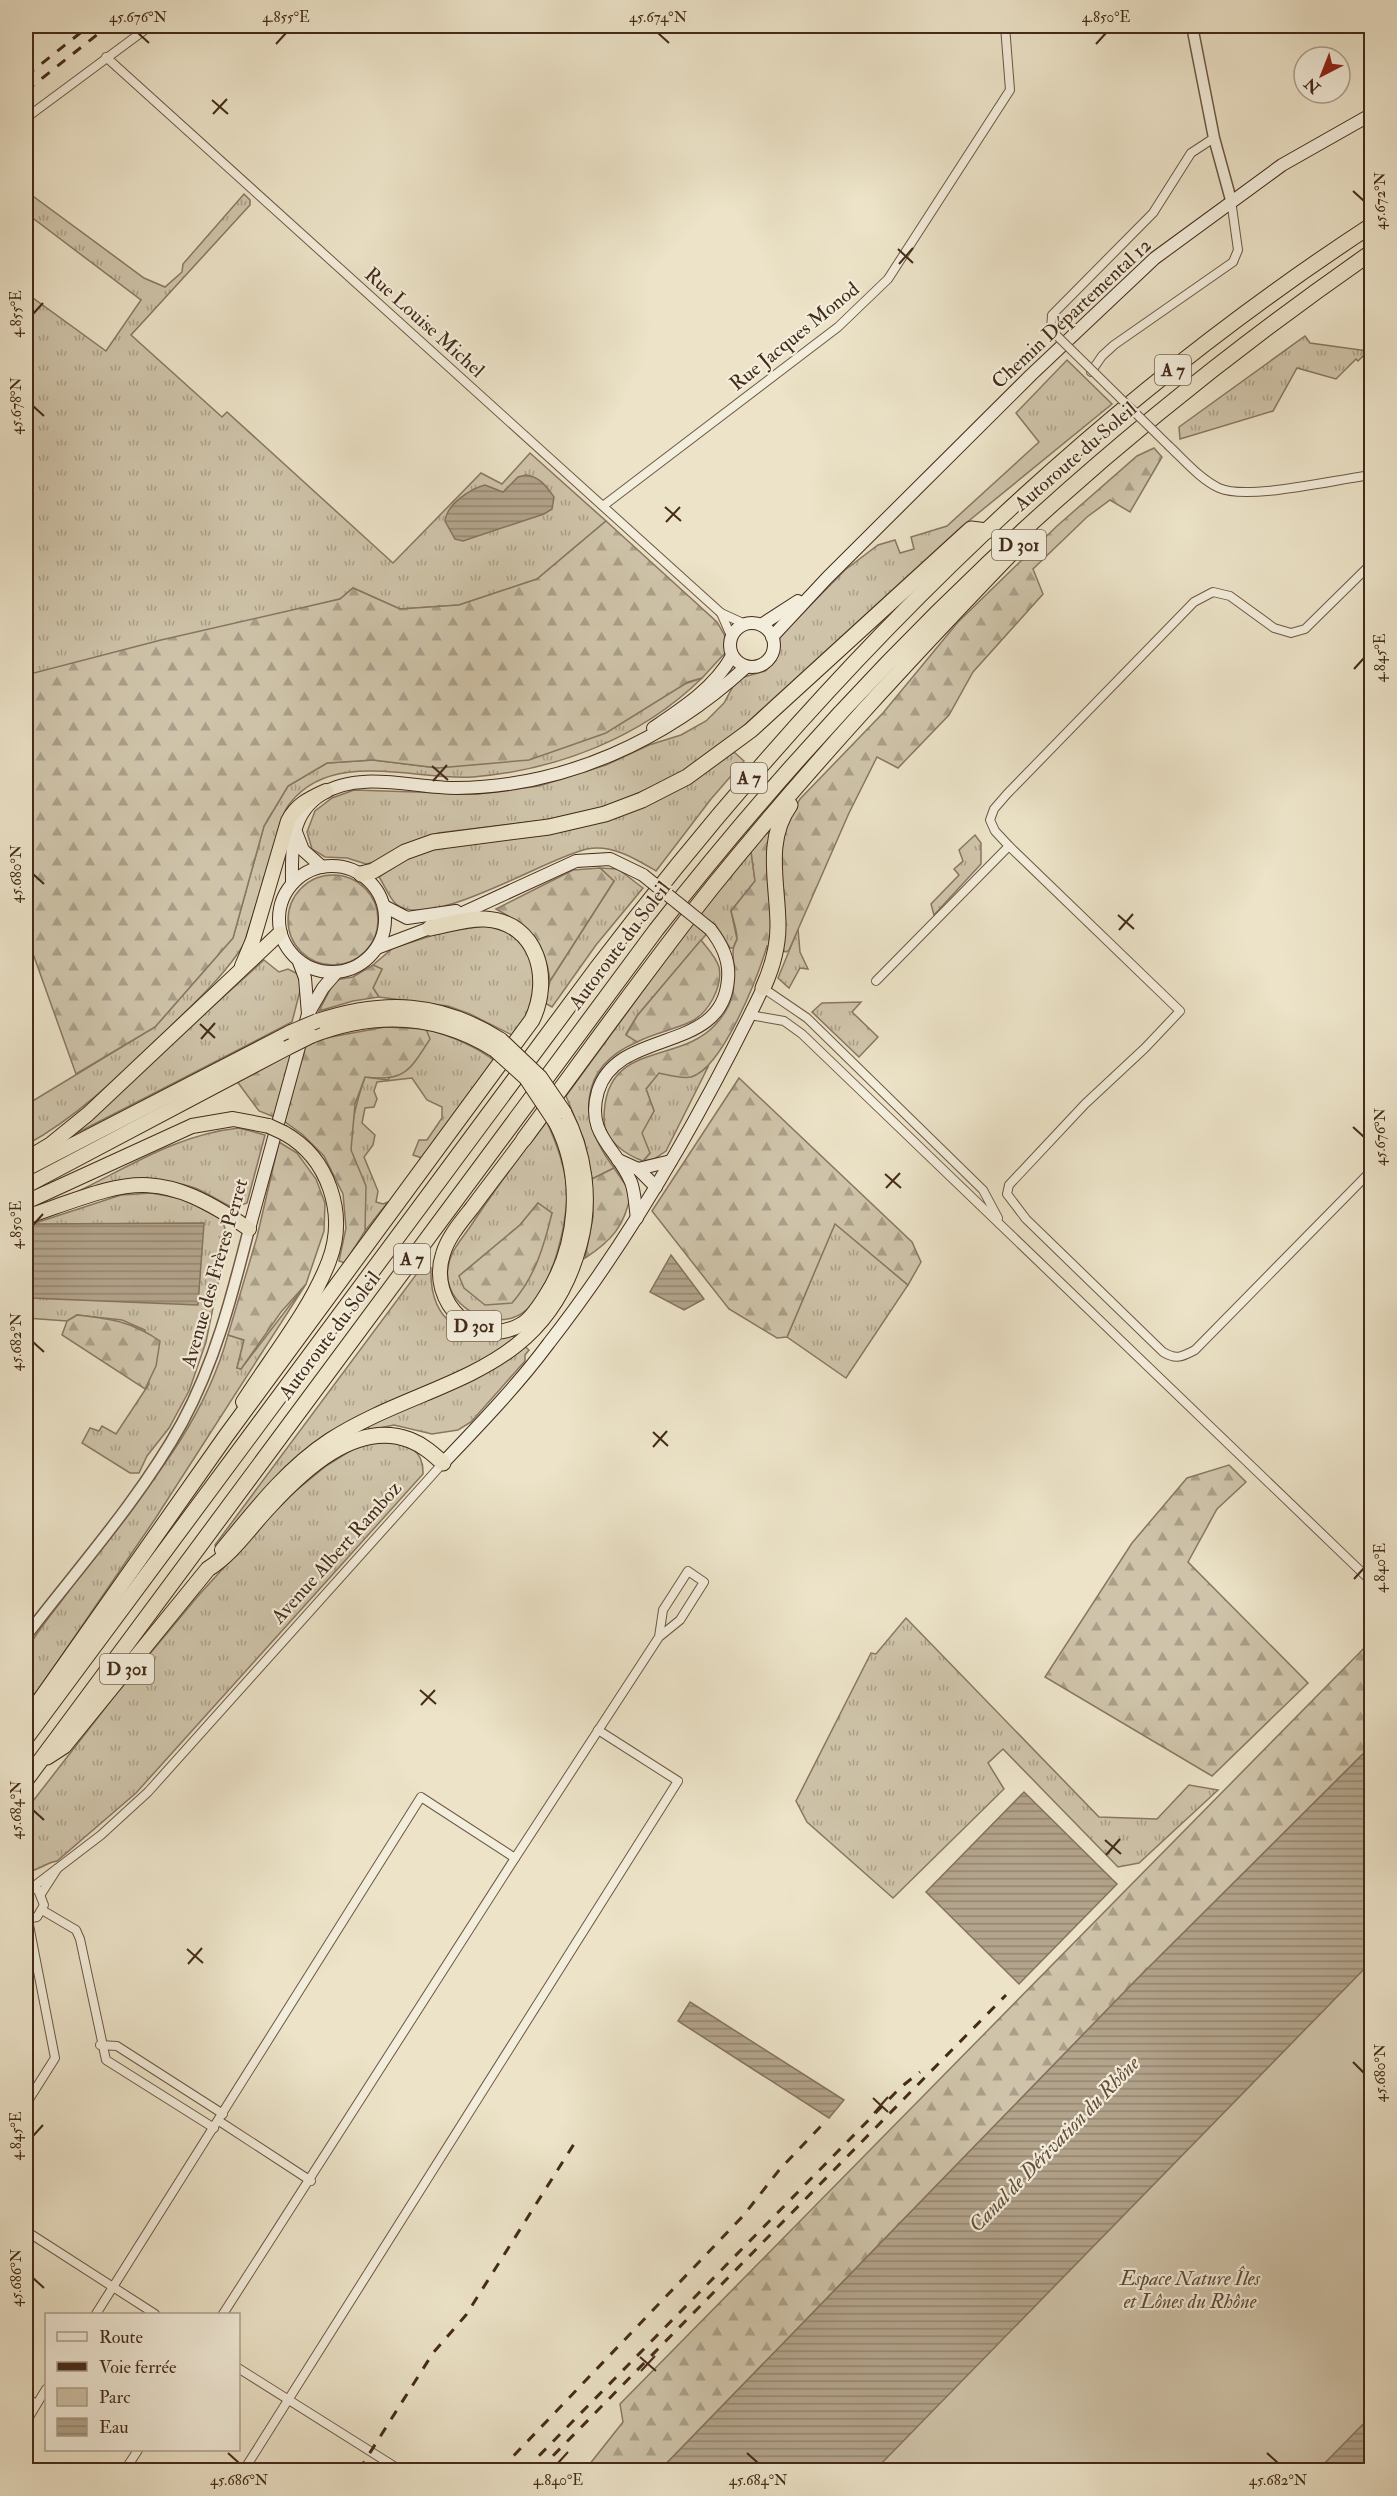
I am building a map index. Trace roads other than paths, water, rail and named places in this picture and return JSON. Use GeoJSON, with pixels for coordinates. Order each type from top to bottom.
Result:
{"type":"FeatureCollection","features":[{"type":"Feature","properties":{"kind":"highway","name":"Autoroute du Soleil"},"geometry":{"type":"LineString","coordinates":[[26,1738],[591,977],[680,861],[827,690],[884,630],[987,531],[1151,388],[1256,307],[1371,225]]}},
{"type":"Feature","properties":{"kind":"highway","name":"Autoroute du Soleil"},"geometry":{"type":"LineString","coordinates":[[26,1780],[629,965],[718,852],[808,746],[897,652],[999,551],[1110,452],[1269,325],[1371,252]]}},
{"type":"Feature","properties":{"kind":"highway","name":"D 301"},"geometry":{"type":"LineString","coordinates":[[824,757],[930,639],[1110,452]]}},
{"type":"Feature","properties":{"kind":"highway"},"geometry":{"type":"LineString","coordinates":[[361,874],[427,843],[585,820],[622,808],[666,789],[707,764],[751,730],[972,528],[987,531]]}},
{"type":"Feature","properties":{"kind":"highway"},"geometry":{"type":"LineString","coordinates":[[763,988],[772,966],[777,942],[774,853],[776,832],[786,810],[819,770],[824,757]]}},
{"type":"Feature","properties":{"kind":"highway"},"geometry":{"type":"LineString","coordinates":[[524,1139],[675,935],[758,832],[824,757]]}},
{"type":"Feature","properties":{"kind":"highway"},"geometry":{"type":"LineString","coordinates":[[236,977],[251,948],[288,821],[294,810],[304,801],[326,791]]}},
{"type":"Feature","properties":{"kind":"highway"},"geometry":{"type":"LineString","coordinates":[[26,1720],[226,1436],[522,1036],[536,1012],[542,989],[541,968],[533,947],[516,930],[502,923],[484,919],[430,928]]}},
{"type":"Feature","properties":{"kind":"highway"},"geometry":{"type":"LineString","coordinates":[[26,1159],[88,1114],[236,977],[280,933]]}},
{"type":"Feature","properties":{"kind":"highway","name":"D 301"},"geometry":{"type":"LineString","coordinates":[[26,1169],[291,1032],[313,1018],[383,1006],[416,1008],[460,1019],[498,1045],[574,1133],[586,1184],[585,1218],[569,1277],[542,1322],[515,1347],[474,1373],[372,1417],[311,1454],[264,1498],[64,1746],[38,1762]]}},
{"type":"Feature","properties":{"kind":"highway","name":"D 301"},"geometry":{"type":"LineString","coordinates":[[26,1186],[311,1036],[354,1022],[408,1019],[451,1028],[498,1045]]}},
{"type":"Feature","properties":{"kind":"highway","name":"D 301"},"geometry":{"type":"LineString","coordinates":[[524,1139],[453,1234],[442,1255],[440,1282],[445,1299],[455,1314],[480,1329],[501,1330],[522,1324],[549,1290],[563,1261],[572,1230],[574,1202],[570,1161],[560,1118]]}},
{"type":"Feature","properties":{"kind":"highway"},"geometry":{"type":"LineString","coordinates":[[26,1202],[192,1126],[233,1119],[269,1126],[285,1133],[304,1147],[326,1178],[335,1208],[334,1242],[329,1262],[316,1287],[231,1421],[226,1436]]}},
{"type":"Feature","properties":{"kind":"highway"},"geometry":{"type":"LineString","coordinates":[[26,1217],[115,1187],[152,1184],[193,1194],[249,1229]]}},
{"type":"Feature","properties":{"kind":"highway"},"geometry":{"type":"LineString","coordinates":[[208,1569],[222,1560],[301,1476],[348,1444],[378,1436],[403,1437],[423,1447],[443,1463]]}},
{"type":"Feature","properties":{"kind":"main road","name":"Chemin Départemental 12"},"geometry":{"type":"LineString","coordinates":[[826,578],[1094,314],[1155,258],[1231,200],[1325,138],[1371,114]]}},
{"type":"Feature","properties":{"kind":"main road"},"geometry":{"type":"LineString","coordinates":[[609,756],[701,693],[725,668],[732,656],[731,636],[745,624],[761,626],[786,610],[826,578]]}},
{"type":"Feature","properties":{"kind":"main road"},"geometry":{"type":"LineString","coordinates":[[772,638],[826,578]]}},
{"type":"Feature","properties":{"kind":"main road"},"geometry":{"type":"LineString","coordinates":[[732,656],[746,667],[755,667],[764,663],[771,656],[774,647],[772,638],[761,626]]}},
{"type":"Feature","properties":{"kind":"main road"},"geometry":{"type":"LineString","coordinates":[[292,883],[291,847],[296,831],[305,811],[326,791],[345,784],[437,788],[500,785],[551,776],[609,756],[676,723],[746,667]]}},
{"type":"Feature","properties":{"kind":"main road"},"geometry":{"type":"LineString","coordinates":[[296,831],[305,853],[322,867]]}},
{"type":"Feature","properties":{"kind":"main road"},"geometry":{"type":"LineString","coordinates":[[377,948],[430,928],[563,865],[583,859],[610,859],[643,874],[710,929],[723,949],[729,971],[726,990],[717,1011],[688,1034],[623,1059],[610,1070],[600,1086],[595,1104],[597,1124],[604,1143],[631,1182],[637,1218]]}},
{"type":"Feature","properties":{"kind":"main road"},"geometry":{"type":"LineString","coordinates":[[299,962],[317,971],[336,973],[362,963],[377,948],[385,928],[384,906],[375,888],[361,874],[342,867],[322,867],[306,873],[292,883],[279,910],[280,933],[285,946],[299,962],[305,978],[313,1018]]}},
{"type":"Feature","properties":{"kind":"main road"},"geometry":{"type":"LineString","coordinates":[[384,906],[401,916],[412,918],[466,910]]}},
{"type":"Feature","properties":{"kind":"main road"},"geometry":{"type":"LineString","coordinates":[[313,1018],[319,993],[336,973]]}},
{"type":"Feature","properties":{"kind":"main road","name":"Avenue Albert Ramboz"},"geometry":{"type":"LineString","coordinates":[[443,1463],[546,1348],[623,1241],[671,1161],[763,988]]}},
{"type":"Feature","properties":{"kind":"main road","name":"Avenue des Frères Perret"},"geometry":{"type":"LineString","coordinates":[[249,1229],[313,1018]]}},
{"type":"Feature","properties":{"kind":"main road"},"geometry":{"type":"LineString","coordinates":[[617,1160],[638,1169],[653,1191]]}},
{"type":"Feature","properties":{"kind":"main road"},"geometry":{"type":"LineString","coordinates":[[638,1169],[671,1161]]}},
{"type":"Feature","properties":{"kind":"main road"},"geometry":{"type":"LineString","coordinates":[[631,1182],[653,1191]]}},
{"type":"Feature","properties":{"kind":"street"},"geometry":{"type":"LineString","coordinates":[[26,118],[150,26]]}},
{"type":"Feature","properties":{"kind":"street","name":"Rue Jacques Monod"},"geometry":{"type":"LineString","coordinates":[[603,506],[838,327],[888,279],[1010,90],[1005,26]]}},
{"type":"Feature","properties":{"kind":"street"},"geometry":{"type":"LineString","coordinates":[[1091,372],[1102,356],[1114,345],[1233,262],[1238,250],[1231,200],[1214,138],[1192,26]]}},
{"type":"Feature","properties":{"kind":"street","name":"Rue Louise Michel"},"geometry":{"type":"LineString","coordinates":[[106,57],[721,613],[745,624]]}},
{"type":"Feature","properties":{"kind":"street"},"geometry":{"type":"LineString","coordinates":[[1214,138],[1191,153],[1153,213],[1052,315],[1051,330],[1091,372],[1169,446],[1204,478],[1219,488],[1233,492],[1269,491],[1367,475],[1371,468]]}},
{"type":"Feature","properties":{"kind":"street"},"geometry":{"type":"LineString","coordinates":[[1371,563],[1305,629],[1291,633],[1274,628],[1230,596],[1213,592],[1194,602],[994,809],[990,820],[994,831],[1180,1011],[1016,1177],[1009,1185],[1007,1194],[1026,1220],[1163,1352],[1172,1358],[1181,1358],[1195,1350],[1371,1170]]}},
{"type":"Feature","properties":{"kind":"street","name":"Rue Louise Michel"},"geometry":{"type":"LineString","coordinates":[[721,613],[731,636]]}},
{"type":"Feature","properties":{"kind":"street"},"geometry":{"type":"LineString","coordinates":[[876,981],[1009,846]]}},
{"type":"Feature","properties":{"kind":"street"},"geometry":{"type":"LineString","coordinates":[[763,988],[807,1018],[982,1190],[1003,1226]]}},
{"type":"Feature","properties":{"kind":"street"},"geometry":{"type":"LineString","coordinates":[[750,1015],[784,1021],[793,1026],[1371,1582]]}},
{"type":"Feature","properties":{"kind":"street","name":"Avenue des Frères Perret"},"geometry":{"type":"LineString","coordinates":[[26,1636],[153,1471],[182,1422],[213,1355],[249,1229]]}},
{"type":"Feature","properties":{"kind":"street","name":"Avenue Albert Ramboz"},"geometry":{"type":"LineString","coordinates":[[58,1869],[101,1835],[148,1792],[443,1463]]}},
{"type":"Feature","properties":{"kind":"street"},"geometry":{"type":"LineString","coordinates":[[225,2313],[659,1637],[680,1620],[704,1582],[688,1571],[663,1610],[659,1637]]}},
{"type":"Feature","properties":{"kind":"street"},"geometry":{"type":"LineString","coordinates":[[244,2470],[678,1781],[598,1731]]}},
{"type":"Feature","properties":{"kind":"street"},"geometry":{"type":"LineString","coordinates":[[97,2313],[421,1797],[515,1858]]}},
{"type":"Feature","properties":{"kind":"street"},"geometry":{"type":"LineString","coordinates":[[41,1894],[29,1887],[58,1869]]}},
{"type":"Feature","properties":{"kind":"street"},"geometry":{"type":"LineString","coordinates":[[26,2104],[55,2058],[27,1920],[37,1917],[42,1910],[41,1894],[58,1869]]}},
{"type":"Feature","properties":{"kind":"street"},"geometry":{"type":"LineString","coordinates":[[42,1910],[76,1930],[80,1939],[100,2045],[106,2060],[219,2121]]}},
{"type":"Feature","properties":{"kind":"street"},"geometry":{"type":"LineString","coordinates":[[100,2045],[117,2046],[219,2121],[311,2181]]}},
{"type":"Feature","properties":{"kind":"street"},"geometry":{"type":"LineString","coordinates":[[26,2231],[154,2313]]}},
{"type":"Feature","properties":{"kind":"street"},"geometry":{"type":"LineString","coordinates":[[240,2368],[400,2470]]}},
{"type":"Feature","properties":{"kind":"street"},"geometry":{"type":"LineString","coordinates":[[26,2422],[45,2390]]}},
{"type":"Feature","properties":{"kind":"street"},"geometry":{"type":"LineString","coordinates":[[26,2397],[36,2404]]}},
{"type":"Feature","properties":{"kind":"street"},"geometry":{"type":"LineString","coordinates":[[125,2470],[137,2451]]}},
{"type":"Feature","properties":{"kind":"water"},"geometry":{"type":"Polygon","coordinates":[[[526,475],[539,480],[548,489],[554,497],[552,509],[544,514],[463,541],[455,539],[445,521],[450,509],[460,498],[485,485],[503,492],[518,477],[526,475]]]}},
{"type":"Feature","properties":{"kind":"water"},"geometry":{"type":"Polygon","coordinates":[[[204,1223],[198,1305],[30,1298],[29,1233],[34,1224],[204,1223]]]}},
{"type":"Feature","properties":{"kind":"water"},"geometry":{"type":"Polygon","coordinates":[[[671,1255],[704,1299],[684,1310],[650,1292],[671,1255]]]}},
{"type":"Feature","properties":{"kind":"water","name":"Canal de Dérivation du Rhône"},"geometry":{"type":"Polygon","coordinates":[[[1371,1746],[1371,1962],[875,2470],[660,2470],[1137,1979],[1371,1746]]]}},
{"type":"Feature","properties":{"kind":"water"},"geometry":{"type":"Polygon","coordinates":[[[1024,1792],[1117,1884],[1019,1984],[926,1892],[1024,1792]]]}},
{"type":"Feature","properties":{"kind":"water"},"geometry":{"type":"Polygon","coordinates":[[[690,2002],[844,2100],[829,2118],[678,2021],[690,2002]]]}},
{"type":"Feature","properties":{"kind":"water"},"geometry":{"type":"Polygon","coordinates":[[[1371,2416],[1371,2470],[1318,2470],[1371,2416]]]}},
{"type":"Feature","properties":{"kind":"railway"},"geometry":{"type":"LineString","coordinates":[[26,76],[89,26]]}},
{"type":"Feature","properties":{"kind":"railway"},"geometry":{"type":"LineString","coordinates":[[26,91],[108,26]]}},
{"type":"Feature","properties":{"kind":"railway"},"geometry":{"type":"LineString","coordinates":[[539,2470],[1006,1995]]}},
{"type":"Feature","properties":{"kind":"railway"},"geometry":{"type":"LineString","coordinates":[[525,2470],[901,2087],[920,2072]]}},
{"type":"Feature","properties":{"kind":"railway"},"geometry":{"type":"LineString","coordinates":[[500,2470],[743,2216],[780,2169],[823,2124]]}},
{"type":"Feature","properties":{"kind":"railway"},"geometry":{"type":"LineString","coordinates":[[359,2470],[433,2353],[466,2315],[574,2144]]}},
{"type":"Feature","properties":{"kind":"park label","name":"Espace Nature Îles et Lônes du Rhône"},"geometry":{"type":"Point","coordinates":[1190,2290]}}]}
